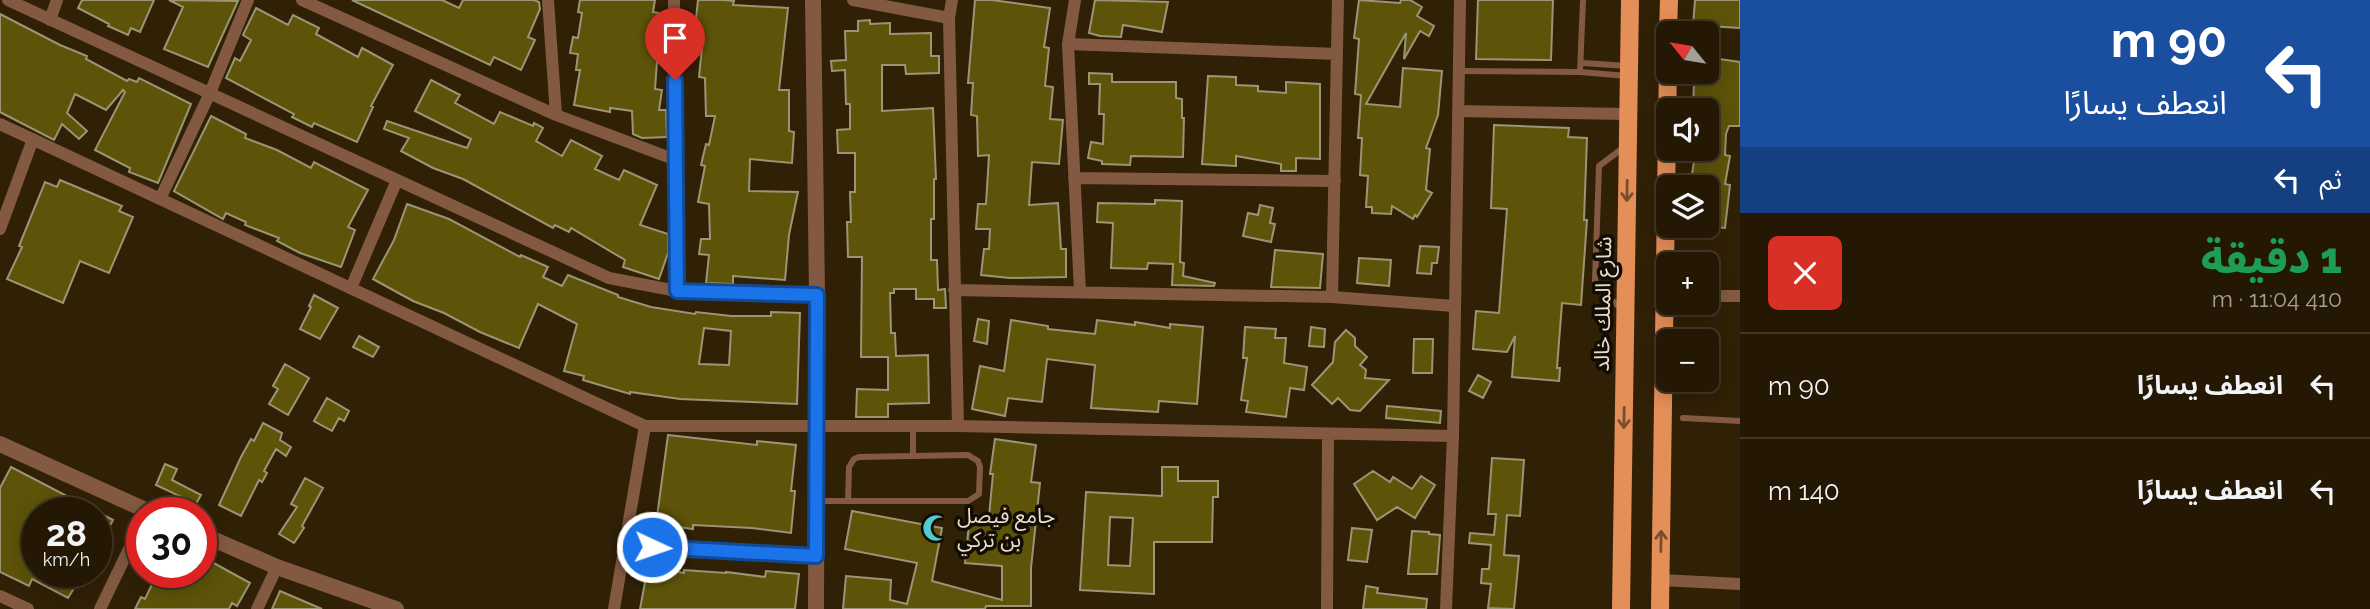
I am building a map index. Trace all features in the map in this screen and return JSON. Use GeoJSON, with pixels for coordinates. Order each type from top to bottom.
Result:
{"type":"FeatureCollection","features":[{"type":"Feature","properties":{"kind":"main road","name":"شارع الملك خالد"},"geometry":{"type":"LineString","coordinates":[[1621,609],[1630,0]]}},
{"type":"Feature","properties":{"kind":"main road"},"geometry":{"type":"LineString","coordinates":[[1668,21],[1669,0]]}},
{"type":"Feature","properties":{"kind":"main road"},"geometry":{"type":"LineString","coordinates":[[1666,252],[1668,84]]}},
{"type":"Feature","properties":{"kind":"main road"},"geometry":{"type":"LineString","coordinates":[[1660,609],[1666,315]]}},
{"type":"Feature","properties":{"kind":"street"},"geometry":{"type":"LineString","coordinates":[[8,0],[609,278],[677,291],[817,295]]}},
{"type":"Feature","properties":{"kind":"street"},"geometry":{"type":"LineString","coordinates":[[50,20],[57,0]]}},
{"type":"Feature","properties":{"kind":"street"},"geometry":{"type":"LineString","coordinates":[[160,199],[248,0]]}},
{"type":"Feature","properties":{"kind":"street"},"geometry":{"type":"LineString","coordinates":[[302,0],[556,115],[676,160]]}},
{"type":"Feature","properties":{"kind":"street"},"geometry":{"type":"LineString","coordinates":[[548,0],[556,115]]}},
{"type":"Feature","properties":{"kind":"street"},"geometry":{"type":"LineString","coordinates":[[674,0],[677,291]]}},
{"type":"Feature","properties":{"kind":"street"},"geometry":{"type":"LineString","coordinates":[[813,0],[817,295],[816,609]]}},
{"type":"Feature","properties":{"kind":"street"},"geometry":{"type":"LineString","coordinates":[[853,0],[949,18]]}},
{"type":"Feature","properties":{"kind":"street"},"geometry":{"type":"LineString","coordinates":[[952,0],[949,18],[958,426]]}},
{"type":"Feature","properties":{"kind":"street"},"geometry":{"type":"LineString","coordinates":[[1075,0],[1068,44],[1080,292]]}},
{"type":"Feature","properties":{"kind":"street"},"geometry":{"type":"LineString","coordinates":[[1332,297],[1338,0]]}},
{"type":"Feature","properties":{"kind":"street"},"geometry":{"type":"LineString","coordinates":[[1446,609],[1453,436],[1460,0]]}},
{"type":"Feature","properties":{"kind":"street"},"geometry":{"type":"LineString","coordinates":[[1068,44],[1337,54]]}},
{"type":"Feature","properties":{"kind":"street"},"geometry":{"type":"LineString","coordinates":[[1458,111],[1629,114]]}},
{"type":"Feature","properties":{"kind":"street"},"geometry":{"type":"LineString","coordinates":[[0,124],[645,426],[958,426],[1453,436]]}},
{"type":"Feature","properties":{"kind":"street"},"geometry":{"type":"LineString","coordinates":[[0,229],[33,139]]}},
{"type":"Feature","properties":{"kind":"street"},"geometry":{"type":"LineString","coordinates":[[1074,178],[1335,181]]}},
{"type":"Feature","properties":{"kind":"street"},"geometry":{"type":"LineString","coordinates":[[351,288],[397,180]]}},
{"type":"Feature","properties":{"kind":"street"},"geometry":{"type":"LineString","coordinates":[[954,290],[1332,297],[1454,306]]}},
{"type":"Feature","properties":{"kind":"street"},"geometry":{"type":"LineString","coordinates":[[1719,296],[1740,296]]}},
{"type":"Feature","properties":{"kind":"street"},"geometry":{"type":"LineString","coordinates":[[614,609],[645,426]]}},
{"type":"Feature","properties":{"kind":"street"},"geometry":{"type":"LineString","coordinates":[[1327,609],[1328,435]]}},
{"type":"Feature","properties":{"kind":"street"},"geometry":{"type":"LineString","coordinates":[[0,444],[126,505]]}},
{"type":"Feature","properties":{"kind":"street"},"geometry":{"type":"LineString","coordinates":[[217,541],[277,566],[396,609]]}},
{"type":"Feature","properties":{"kind":"street"},"geometry":{"type":"LineString","coordinates":[[625,545],[816,556]]}},
{"type":"Feature","properties":{"kind":"street"},"geometry":{"type":"LineString","coordinates":[[100,609],[126,557]]}},
{"type":"Feature","properties":{"kind":"street"},"geometry":{"type":"LineString","coordinates":[[257,609],[277,566]]}},
{"type":"Feature","properties":{"kind":"street"},"geometry":{"type":"LineString","coordinates":[[1661,580],[1740,584]]}},
{"type":"Feature","properties":{"kind":"street"},"geometry":{"type":"LineString","coordinates":[[0,596],[28,609]]}},
{"type":"Feature","properties":{"kind":"lane"},"geometry":{"type":"LineString","coordinates":[[1580,72],[1583,0]]}},
{"type":"Feature","properties":{"kind":"lane"},"geometry":{"type":"LineString","coordinates":[[1582,63],[1629,71]]}},
{"type":"Feature","properties":{"kind":"lane"},"geometry":{"type":"LineString","coordinates":[[1458,71],[1629,71]]}},
{"type":"Feature","properties":{"kind":"lane"},"geometry":{"type":"LineString","coordinates":[[1625,312],[1600,290],[1595,281],[1599,166],[1628,145]]}},
{"type":"Feature","properties":{"kind":"lane"},"geometry":{"type":"LineString","coordinates":[[1683,418],[1740,421]]}},
{"type":"Feature","properties":{"kind":"lane"},"geometry":{"type":"LineString","coordinates":[[913,456],[914,426]]}},
{"type":"Feature","properties":{"kind":"lane"},"geometry":{"type":"LineString","coordinates":[[816,501],[848,501],[968,500],[979,494],[980,467],[974,457],[968,455],[854,458],[849,467],[848,501]]}},
{"type":"Feature","properties":{"kind":"building"},"geometry":{"type":"Polygon","coordinates":[[[82,0],[154,0],[140,32],[131,28],[128,35],[78,8],[82,0]]]}},
{"type":"Feature","properties":{"kind":"building"},"geometry":{"type":"Polygon","coordinates":[[[169,0],[238,1],[208,67],[164,49],[183,7],[169,0]]]}},
{"type":"Feature","properties":{"kind":"building"},"geometry":{"type":"Polygon","coordinates":[[[352,0],[442,0],[459,8],[463,0],[534,0],[539,2],[540,9],[528,37],[535,40],[521,70],[494,57],[490,65],[352,0]]]}},
{"type":"Feature","properties":{"kind":"building"},"geometry":{"type":"Polygon","coordinates":[[[580,0],[655,0],[653,12],[659,13],[652,48],[658,48],[655,89],[662,90],[659,110],[666,110],[667,137],[642,138],[633,134],[632,111],[610,108],[610,112],[574,105],[580,70],[576,70],[578,54],[570,53],[573,37],[578,38],[582,13],[578,12],[580,0]]]}},
{"type":"Feature","properties":{"kind":"building"},"geometry":{"type":"Polygon","coordinates":[[[698,0],[724,0],[734,1],[733,5],[788,8],[779,90],[789,90],[789,131],[794,132],[792,163],[750,159],[749,191],[798,192],[789,235],[785,280],[733,276],[733,284],[706,283],[709,255],[699,254],[701,239],[710,239],[709,204],[698,202],[705,166],[701,165],[706,144],[709,145],[715,116],[706,116],[705,78],[699,77],[703,37],[694,37],[698,0]]]}},
{"type":"Feature","properties":{"kind":"building"},"geometry":{"type":"Polygon","coordinates":[[[975,0],[1050,8],[1044,47],[1049,48],[1045,86],[1053,87],[1050,119],[1063,120],[1059,164],[1032,162],[1029,205],[1058,203],[1061,249],[1066,249],[1066,277],[1010,278],[981,275],[984,249],[989,249],[990,229],[976,229],[978,204],[986,204],[989,155],[978,156],[977,116],[971,115],[973,83],[968,83],[975,0]]]}},
{"type":"Feature","properties":{"kind":"building"},"geometry":{"type":"Polygon","coordinates":[[[1095,0],[1168,2],[1162,32],[1123,25],[1121,37],[1089,33],[1095,0]]]}},
{"type":"Feature","properties":{"kind":"building"},"geometry":{"type":"Polygon","coordinates":[[[1359,0],[1400,3],[1401,0],[1410,0],[1422,7],[1417,16],[1434,26],[1429,36],[1420,31],[1404,59],[1406,33],[1366,104],[1400,107],[1403,68],[1442,71],[1438,115],[1426,148],[1430,149],[1426,190],[1432,193],[1413,219],[1392,206],[1391,214],[1372,213],[1372,207],[1366,207],[1368,176],[1360,175],[1362,138],[1358,138],[1361,95],[1355,94],[1359,39],[1354,38],[1359,0]]]}},
{"type":"Feature","properties":{"kind":"building"},"geometry":{"type":"Polygon","coordinates":[[[1478,0],[1553,0],[1551,60],[1476,59],[1478,0]]]}},
{"type":"Feature","properties":{"kind":"building"},"geometry":{"type":"Polygon","coordinates":[[[1695,0],[1740,0],[1740,28],[1719,27],[1719,21],[1693,21],[1695,0]]]}},
{"type":"Feature","properties":{"kind":"building"},"geometry":{"type":"Polygon","coordinates":[[[256,8],[288,25],[293,15],[319,28],[316,34],[358,57],[362,48],[393,65],[371,106],[373,107],[357,142],[314,123],[312,127],[292,117],[294,114],[226,78],[235,58],[240,61],[251,40],[243,35],[256,8]]]}},
{"type":"Feature","properties":{"kind":"building"},"geometry":{"type":"Polygon","coordinates":[[[0,14],[87,56],[86,59],[127,81],[129,79],[137,82],[139,78],[191,104],[158,183],[129,172],[130,168],[95,150],[125,92],[123,90],[106,110],[75,94],[67,113],[87,131],[79,139],[62,124],[54,140],[0,112],[0,14]]]}},
{"type":"Feature","properties":{"kind":"building"},"geometry":{"type":"Polygon","coordinates":[[[870,20],[870,24],[890,23],[890,34],[931,33],[931,56],[939,56],[939,73],[906,74],[905,65],[882,65],[882,111],[933,108],[936,179],[934,219],[931,219],[931,260],[937,260],[938,290],[945,289],[946,308],[934,308],[934,299],[916,299],[916,289],[894,289],[894,293],[890,293],[891,333],[895,333],[896,356],[928,355],[929,403],[888,404],[888,417],[856,417],[857,389],[888,390],[888,357],[861,357],[862,257],[848,257],[847,222],[851,222],[850,192],[855,192],[855,153],[838,153],[837,130],[850,129],[850,104],[846,104],[845,70],[832,71],[831,61],[846,60],[845,31],[858,31],[858,21],[870,20]]]}},
{"type":"Feature","properties":{"kind":"building"},"geometry":{"type":"Polygon","coordinates":[[[1719,59],[1740,62],[1740,126],[1729,126],[1726,134],[1725,155],[1730,156],[1725,184],[1730,185],[1725,228],[1719,227],[1719,175],[1692,174],[1694,161],[1719,161],[1719,98],[1693,98],[1694,84],[1719,84],[1719,59]]]}},
{"type":"Feature","properties":{"kind":"building"},"geometry":{"type":"Polygon","coordinates":[[[1089,73],[1112,74],[1112,82],[1176,82],[1176,98],[1182,99],[1184,118],[1183,157],[1131,156],[1130,165],[1102,164],[1102,161],[1088,158],[1091,142],[1103,144],[1104,114],[1099,114],[1100,84],[1089,84],[1089,73]]]}},
{"type":"Feature","properties":{"kind":"building"},"geometry":{"type":"Polygon","coordinates":[[[1208,76],[1236,77],[1236,85],[1258,86],[1258,91],[1286,93],[1286,82],[1320,84],[1320,159],[1296,158],[1296,171],[1281,171],[1281,164],[1236,156],[1236,166],[1202,164],[1208,76]]]}},
{"type":"Feature","properties":{"kind":"building"},"geometry":{"type":"Polygon","coordinates":[[[431,80],[460,95],[455,103],[494,124],[500,112],[543,128],[536,141],[562,156],[571,140],[602,156],[595,169],[619,180],[624,170],[657,185],[640,225],[668,234],[668,253],[659,279],[623,267],[625,260],[571,228],[569,232],[555,225],[553,228],[463,179],[433,168],[401,151],[409,138],[384,129],[387,121],[467,148],[471,139],[415,111],[431,80]]]}},
{"type":"Feature","properties":{"kind":"building"},"geometry":{"type":"Polygon","coordinates":[[[211,116],[246,134],[245,138],[277,150],[311,168],[314,162],[368,190],[348,227],[355,230],[341,267],[300,253],[277,241],[279,238],[245,225],[246,222],[226,213],[223,219],[174,191],[211,116]]]}},
{"type":"Feature","properties":{"kind":"building"},"geometry":{"type":"Polygon","coordinates":[[[1494,125],[1569,128],[1568,137],[1587,138],[1584,220],[1587,220],[1581,305],[1562,303],[1557,368],[1560,368],[1559,381],[1512,377],[1515,336],[1507,352],[1473,349],[1476,311],[1499,313],[1507,209],[1491,208],[1494,125]]]}},
{"type":"Feature","properties":{"kind":"building"},"geometry":{"type":"Polygon","coordinates":[[[60,180],[122,206],[119,211],[133,217],[109,273],[80,261],[63,303],[7,279],[22,247],[19,246],[45,182],[57,187],[60,180]]]}},
{"type":"Feature","properties":{"kind":"building"},"geometry":{"type":"Polygon","coordinates":[[[1155,200],[1182,201],[1180,262],[1184,263],[1183,276],[1215,283],[1214,286],[1172,285],[1173,264],[1148,263],[1147,269],[1111,268],[1113,223],[1097,222],[1098,203],[1155,204],[1155,200]]]}},
{"type":"Feature","properties":{"kind":"building"},"geometry":{"type":"Polygon","coordinates":[[[407,204],[449,219],[520,257],[521,255],[548,267],[543,277],[562,286],[568,275],[618,297],[651,307],[695,314],[771,316],[771,312],[800,313],[797,404],[630,394],[583,380],[584,376],[564,371],[577,324],[538,304],[519,348],[413,301],[373,279],[394,240],[407,204]],[[704,328],[699,364],[729,365],[731,331],[704,328]]]}},
{"type":"Feature","properties":{"kind":"building"},"geometry":{"type":"Polygon","coordinates":[[[1260,205],[1273,208],[1270,223],[1275,224],[1271,242],[1243,236],[1248,213],[1258,215],[1260,205]]]}},
{"type":"Feature","properties":{"kind":"building"},"geometry":{"type":"Polygon","coordinates":[[[1420,246],[1439,247],[1437,263],[1432,263],[1431,274],[1417,273],[1420,246]]]}},
{"type":"Feature","properties":{"kind":"building"},"geometry":{"type":"Polygon","coordinates":[[[1275,250],[1323,254],[1320,288],[1271,287],[1275,250]]]}},
{"type":"Feature","properties":{"kind":"building"},"geometry":{"type":"Polygon","coordinates":[[[1359,258],[1391,260],[1389,286],[1357,283],[1359,258]]]}},
{"type":"Feature","properties":{"kind":"building"},"geometry":{"type":"Polygon","coordinates":[[[314,295],[338,308],[320,339],[300,329],[314,295]]]}},
{"type":"Feature","properties":{"kind":"building"},"geometry":{"type":"Polygon","coordinates":[[[978,319],[989,321],[987,344],[974,341],[978,319]]]}},
{"type":"Feature","properties":{"kind":"building"},"geometry":{"type":"Polygon","coordinates":[[[1011,320],[1048,326],[1048,329],[1095,334],[1097,320],[1135,325],[1135,322],[1170,328],[1170,324],[1203,327],[1197,404],[1159,401],[1158,412],[1091,408],[1095,365],[1047,359],[1042,402],[1008,398],[1005,416],[972,409],[980,366],[1004,371],[1011,320]]]}},
{"type":"Feature","properties":{"kind":"building"},"geometry":{"type":"Polygon","coordinates":[[[1245,327],[1276,329],[1275,338],[1286,338],[1284,363],[1307,367],[1304,390],[1290,388],[1286,417],[1246,412],[1248,401],[1241,400],[1247,358],[1243,358],[1245,327]]]}},
{"type":"Feature","properties":{"kind":"building"},"geometry":{"type":"Polygon","coordinates":[[[1311,327],[1325,329],[1324,347],[1309,346],[1311,327]]]}},
{"type":"Feature","properties":{"kind":"building"},"geometry":{"type":"Polygon","coordinates":[[[1346,330],[1355,338],[1355,346],[1367,357],[1360,365],[1366,370],[1365,378],[1389,380],[1360,411],[1350,410],[1338,398],[1332,404],[1312,385],[1333,362],[1335,342],[1346,330]]]}},
{"type":"Feature","properties":{"kind":"building"},"geometry":{"type":"Polygon","coordinates":[[[359,336],[379,347],[373,357],[353,347],[359,336]]]}},
{"type":"Feature","properties":{"kind":"building"},"geometry":{"type":"Polygon","coordinates":[[[1414,339],[1433,339],[1432,373],[1413,373],[1414,339]]]}},
{"type":"Feature","properties":{"kind":"building"},"geometry":{"type":"Polygon","coordinates":[[[285,364],[309,378],[288,415],[269,404],[278,389],[273,386],[285,364]]]}},
{"type":"Feature","properties":{"kind":"building"},"geometry":{"type":"Polygon","coordinates":[[[1478,375],[1491,382],[1483,398],[1469,391],[1478,375]]]}},
{"type":"Feature","properties":{"kind":"building"},"geometry":{"type":"Polygon","coordinates":[[[327,398],[349,411],[344,421],[339,418],[332,431],[314,421],[327,398]]]}},
{"type":"Feature","properties":{"kind":"building"},"geometry":{"type":"Polygon","coordinates":[[[1387,406],[1441,411],[1440,423],[1386,418],[1387,406]]]}},
{"type":"Feature","properties":{"kind":"building"},"geometry":{"type":"Polygon","coordinates":[[[263,423],[282,433],[280,440],[291,447],[286,456],[276,449],[264,471],[267,473],[262,482],[259,480],[241,516],[219,505],[241,457],[251,439],[254,441],[263,423]]]}},
{"type":"Feature","properties":{"kind":"building"},"geometry":{"type":"Polygon","coordinates":[[[668,435],[757,445],[757,441],[796,445],[791,491],[795,491],[791,533],[693,525],[693,529],[656,524],[668,435]]]}},
{"type":"Feature","properties":{"kind":"building"},"geometry":{"type":"Polygon","coordinates":[[[995,439],[1036,445],[1031,482],[1040,483],[1031,568],[1031,606],[986,606],[985,609],[843,609],[846,576],[891,580],[890,600],[907,604],[917,563],[845,549],[852,511],[942,528],[932,581],[1002,600],[1002,566],[965,563],[970,514],[989,516],[993,474],[990,474],[995,439]]]}},
{"type":"Feature","properties":{"kind":"building"},"geometry":{"type":"Polygon","coordinates":[[[1492,458],[1524,460],[1520,516],[1507,515],[1504,555],[1519,556],[1514,609],[1488,608],[1491,584],[1481,583],[1482,569],[1489,569],[1491,545],[1469,543],[1470,533],[1494,535],[1496,514],[1488,514],[1492,458]]]}},
{"type":"Feature","properties":{"kind":"building"},"geometry":{"type":"Polygon","coordinates":[[[165,464],[177,469],[172,480],[201,495],[181,497],[156,485],[165,464]]]}},
{"type":"Feature","properties":{"kind":"building"},"geometry":{"type":"Polygon","coordinates":[[[11,467],[69,497],[21,497],[21,582],[0,572],[0,488],[11,467]]]}},
{"type":"Feature","properties":{"kind":"building"},"geometry":{"type":"Polygon","coordinates":[[[1162,467],[1178,467],[1178,481],[1218,481],[1218,497],[1213,497],[1212,542],[1154,542],[1154,594],[1080,590],[1086,492],[1162,496],[1162,467]],[[1110,517],[1108,565],[1130,566],[1133,518],[1110,517]]]}},
{"type":"Feature","properties":{"kind":"building"},"geometry":{"type":"Polygon","coordinates":[[[1373,471],[1390,482],[1393,477],[1412,489],[1421,476],[1435,485],[1415,518],[1397,507],[1377,520],[1354,484],[1373,471]]]}},
{"type":"Feature","properties":{"kind":"building"},"geometry":{"type":"Polygon","coordinates":[[[305,478],[323,488],[294,543],[279,534],[297,507],[291,504],[305,478]]]}},
{"type":"Feature","properties":{"kind":"building"},"geometry":{"type":"Polygon","coordinates":[[[1352,528],[1372,530],[1367,562],[1348,560],[1352,528]]]}},
{"type":"Feature","properties":{"kind":"building"},"geometry":{"type":"Polygon","coordinates":[[[1412,531],[1440,535],[1437,574],[1408,574],[1412,531]]]}},
{"type":"Feature","properties":{"kind":"building"},"geometry":{"type":"Polygon","coordinates":[[[217,565],[250,583],[237,606],[232,603],[229,609],[135,609],[141,597],[145,599],[150,588],[217,588],[217,565]]]}},
{"type":"Feature","properties":{"kind":"building"},"geometry":{"type":"Polygon","coordinates":[[[648,566],[684,573],[684,570],[726,572],[765,577],[766,571],[799,574],[795,609],[640,609],[648,566]]]}},
{"type":"Feature","properties":{"kind":"building"},"geometry":{"type":"Polygon","coordinates":[[[1366,586],[1378,588],[1377,593],[1427,599],[1426,609],[1363,609],[1366,586]]]}},
{"type":"Feature","properties":{"kind":"building"},"geometry":{"type":"Polygon","coordinates":[[[49,588],[74,588],[68,598],[49,588]]]}},
{"type":"Feature","properties":{"kind":"building"},"geometry":{"type":"Polygon","coordinates":[[[280,591],[322,609],[272,609],[280,591]]]}},
{"type":"Feature","properties":{"kind":"place","name":"جامع فيصل بن تركي"},"geometry":{"type":"Point","coordinates":[936,528]}},
{"type":"Feature","properties":{"kind":"route"},"geometry":{"type":"LineString","coordinates":[[652,547],[816,556],[817,295],[677,291],[675,80]]}}]}
